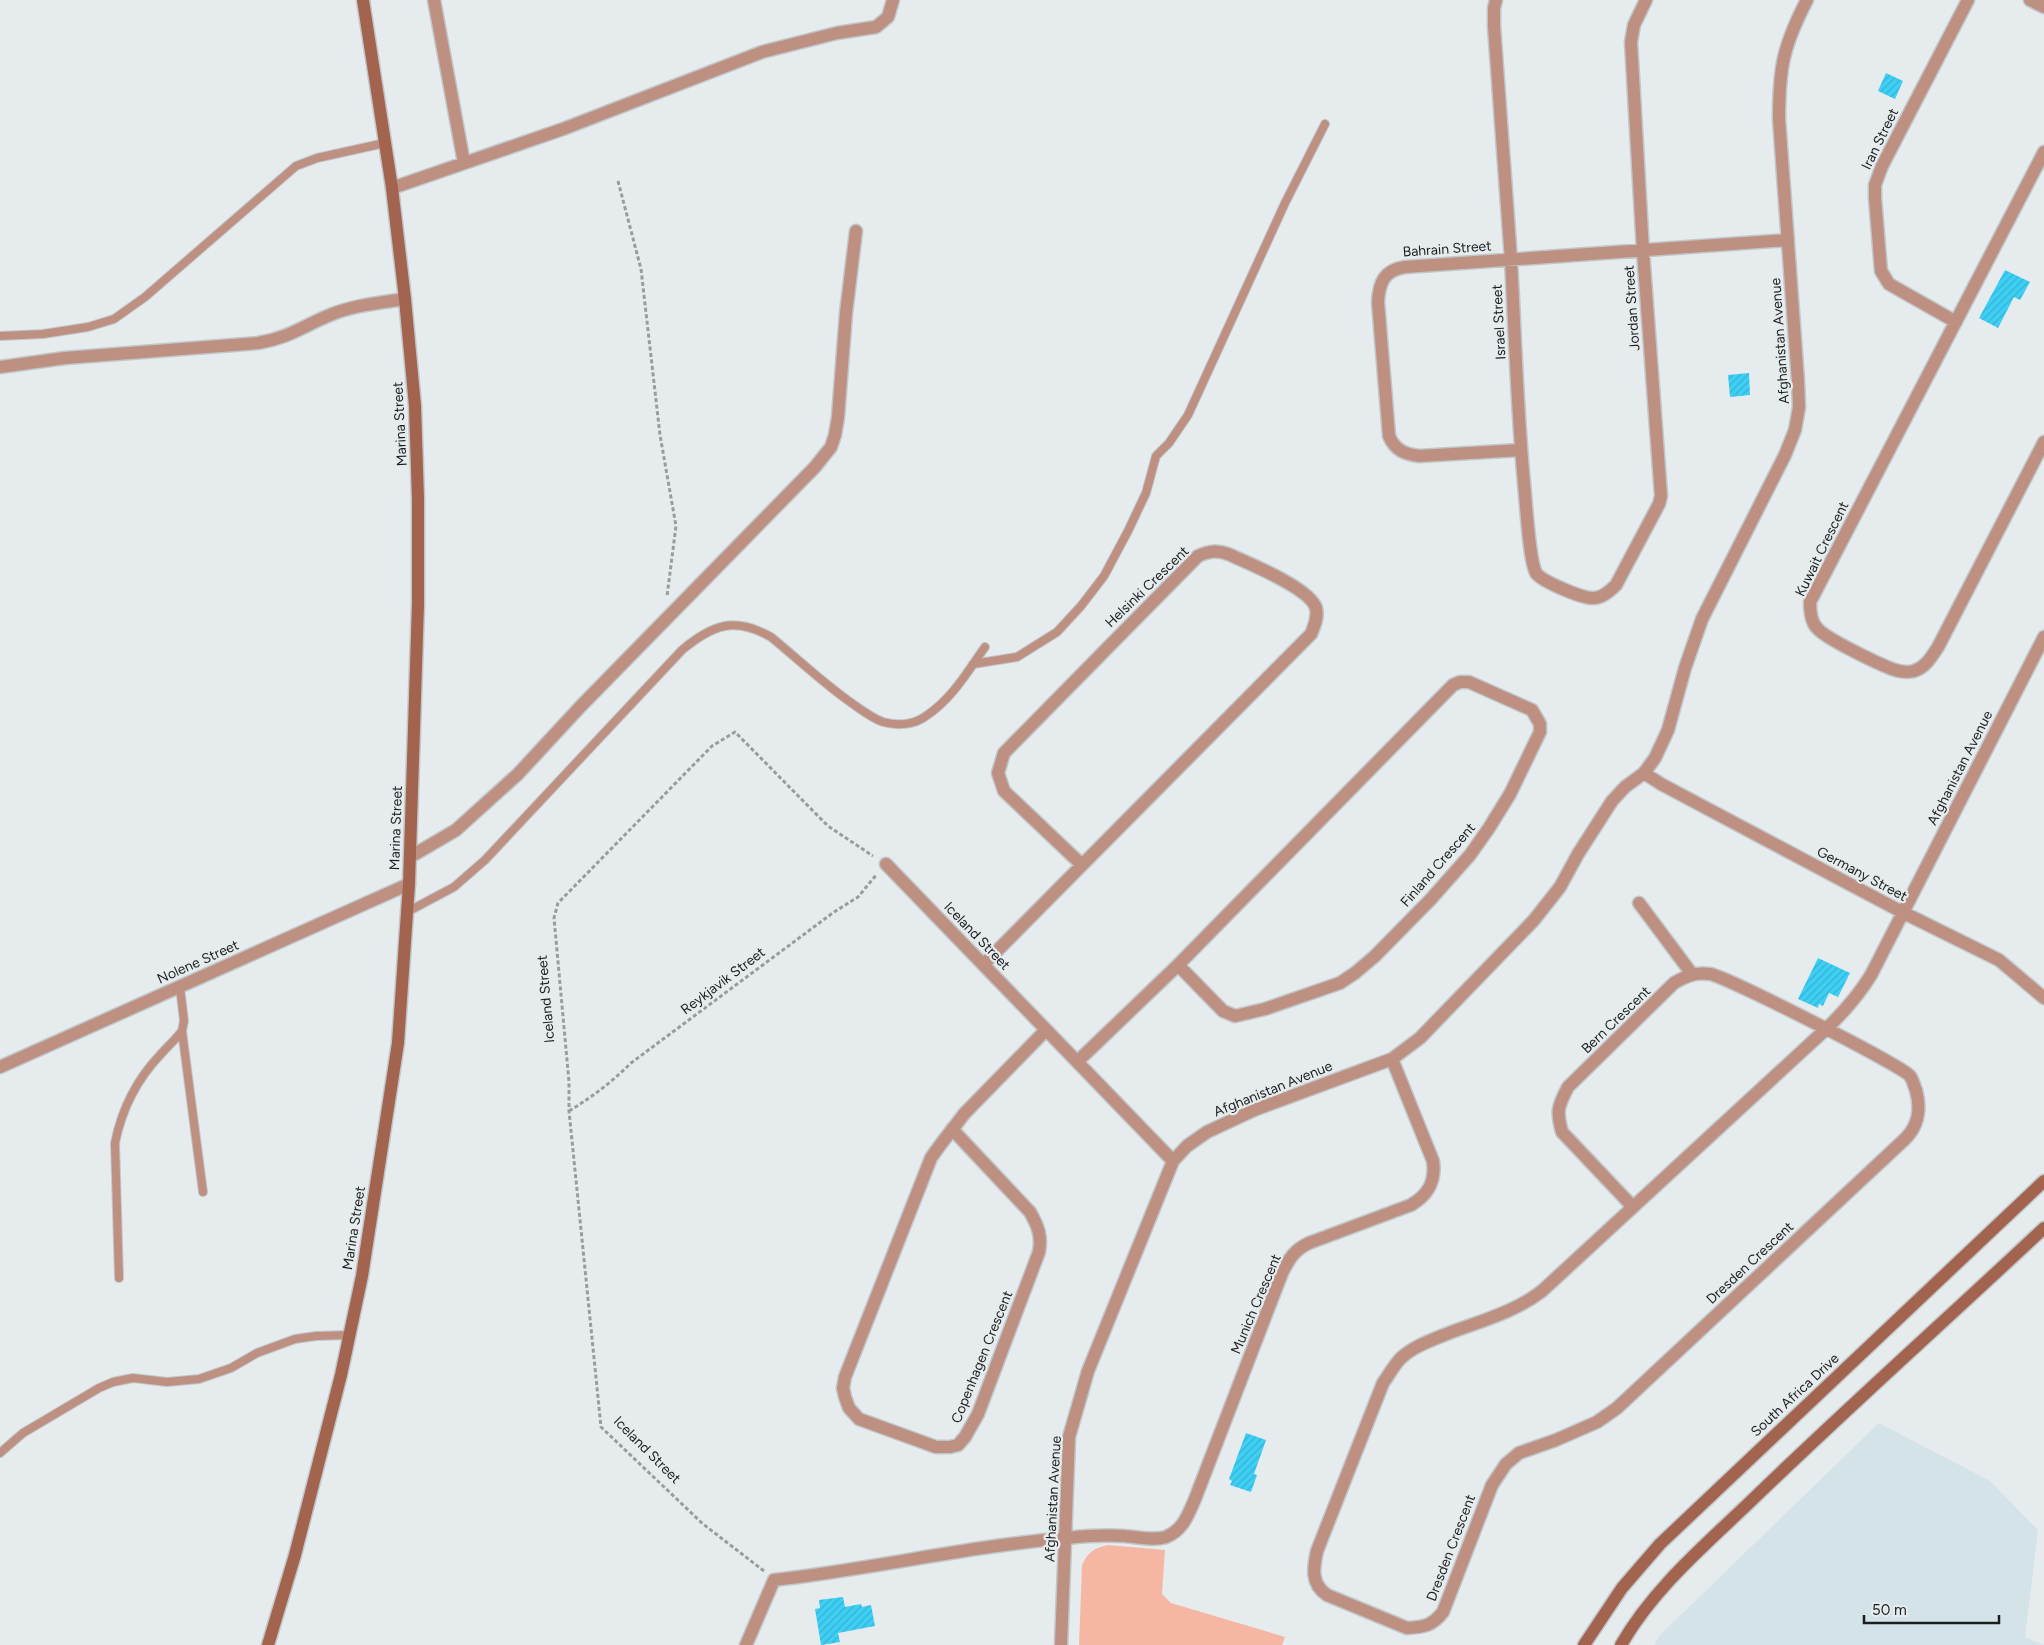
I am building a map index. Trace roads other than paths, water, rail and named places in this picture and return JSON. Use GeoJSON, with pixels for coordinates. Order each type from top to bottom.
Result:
{"type":"FeatureCollection","features":[{"type":"Feature","properties":{"kind":"main road","name":"Marina Street"},"geometry":{"type":"LineString","coordinates":[[268,1645],[295,1555],[362,1276],[398,1043],[409,884],[418,604],[418,499],[415,406],[406,299],[392,188],[363,0]]}},
{"type":"Feature","properties":{"kind":"main road","name":"South Africa Drive"},"geometry":{"type":"LineString","coordinates":[[1584,1645],[1622,1588],[1660,1544],[2044,1181]]}},
{"type":"Feature","properties":{"kind":"main road"},"geometry":{"type":"LineString","coordinates":[[1621,1645],[1657,1594],[1685,1566],[1786,1467],[2044,1228]]}},
{"type":"Feature","properties":{"kind":"street"},"geometry":{"type":"LineString","coordinates":[[434,0],[464,163]]}},
{"type":"Feature","properties":{"kind":"street"},"geometry":{"type":"LineString","coordinates":[[392,188],[563,129],[762,52],[837,33],[876,27],[888,17],[893,0]]}},
{"type":"Feature","properties":{"kind":"street","name":"Israel Street"},"geometry":{"type":"LineString","coordinates":[[1496,0],[1494,26],[1511,260],[1521,450],[1535,571],[1544,580],[1587,598],[1598,598]]}},
{"type":"Feature","properties":{"kind":"street","name":"Jordan Street"},"geometry":{"type":"LineString","coordinates":[[1598,598],[1616,585],[1661,496],[1643,251],[1631,35],[1646,0]]}},
{"type":"Feature","properties":{"kind":"street","name":"Afghanistan Avenue"},"geometry":{"type":"LineString","coordinates":[[1061,1645],[1067,1538],[1069,1438],[1088,1371],[1173,1161],[1187,1146],[1207,1132],[1246,1113],[1392,1059],[1420,1038],[1534,920],[1560,888],[1587,838],[1612,801],[1644,773],[1655,758],[1668,730],[1685,668],[1702,619],[1785,455],[1798,418],[1799,398],[1779,119],[1779,79],[1788,41],[1807,0]]}},
{"type":"Feature","properties":{"kind":"street","name":"Iran Street"},"geometry":{"type":"LineString","coordinates":[[1956,322],[1889,284],[1884,278],[1880,260],[1875,185],[1882,166],[1968,0]]}},
{"type":"Feature","properties":{"kind":"street"},"geometry":{"type":"LineString","coordinates":[[2030,0],[2044,7]]}},
{"type":"Feature","properties":{"kind":"street","name":"Kuwait Crescent"},"geometry":{"type":"LineString","coordinates":[[2044,152],[1810,602],[1810,612],[1816,628],[1829,638],[1892,669],[1906,672],[1914,671],[1924,666],[1938,647],[2044,442]]}},
{"type":"Feature","properties":{"kind":"street"},"geometry":{"type":"LineString","coordinates":[[410,857],[456,830],[518,774],[815,467],[831,447],[838,417],[846,314],[856,231]]}},
{"type":"Feature","properties":{"kind":"street","name":"Bahrain Street"},"geometry":{"type":"LineString","coordinates":[[1521,450],[1419,456],[1406,455],[1398,450],[1389,436],[1378,302],[1378,289],[1391,270],[1405,267],[1788,240]]}},
{"type":"Feature","properties":{"kind":"street"},"geometry":{"type":"LineString","coordinates":[[0,367],[65,358],[277,340],[340,311],[406,299]]}},
{"type":"Feature","properties":{"kind":"street","name":"Helsinki Crescent"},"geometry":{"type":"LineString","coordinates":[[984,964],[1311,634],[1317,616],[1316,608],[1307,595],[1287,582],[1228,554],[1219,551],[1208,551],[1198,556],[1004,754],[999,764],[998,773],[1004,791],[1082,865]]}},
{"type":"Feature","properties":{"kind":"street","name":"Afghanistan Avenue"},"geometry":{"type":"LineString","coordinates":[[1902,912],[2044,637]]}},
{"type":"Feature","properties":{"kind":"street","name":"Finland Crescent"},"geometry":{"type":"LineString","coordinates":[[1078,1061],[1178,965],[1453,685],[1460,682],[1469,682],[1532,710],[1540,724],[1540,732],[1510,794],[1489,828],[1470,855],[1431,899],[1355,974],[1340,983],[1266,1010],[1235,1016],[1223,1011],[1178,965]]}},
{"type":"Feature","properties":{"kind":"street","name":"Germany Street"},"geometry":{"type":"LineString","coordinates":[[1644,773],[1661,784],[1902,912],[1999,960],[2044,998]]}},
{"type":"Feature","properties":{"kind":"street","name":"Iceland Street"},"geometry":{"type":"LineString","coordinates":[[886,864],[1173,1161]]}},
{"type":"Feature","properties":{"kind":"street","name":"Nolene Street"},"geometry":{"type":"LineString","coordinates":[[0,1067],[409,884]]}},
{"type":"Feature","properties":{"kind":"street"},"geometry":{"type":"LineString","coordinates":[[1639,903],[1692,974],[1718,976],[1825,1030]]}},
{"type":"Feature","properties":{"kind":"street","name":"Dresden Crescent"},"geometry":{"type":"LineString","coordinates":[[1825,1030],[1903,1070],[1911,1077],[1918,1099],[1919,1110],[1918,1118],[1910,1134],[1617,1408],[1597,1422],[1556,1440],[1519,1453],[1506,1464],[1492,1484],[1442,1612],[1435,1622],[1419,1628],[1407,1628],[1327,1595],[1318,1589],[1313,1568],[1317,1551],[1383,1383],[1395,1366],[1413,1349],[1430,1340],[1512,1310],[1530,1301],[1843,1013],[1860,993],[1902,912]]}},
{"type":"Feature","properties":{"kind":"street","name":"Bern Crescent"},"geometry":{"type":"LineString","coordinates":[[1633,1207],[1562,1132],[1558,1117],[1558,1107],[1568,1087],[1674,983],[1692,974]]}},
{"type":"Feature","properties":{"kind":"street","name":"Copenhagen Crescent"},"geometry":{"type":"LineString","coordinates":[[952,1129],[1030,1212],[1038,1228],[1041,1240],[1039,1252],[978,1414],[965,1438],[958,1445],[936,1447],[859,1419],[849,1408],[843,1388],[931,1158],[952,1129],[1046,1030]]}},
{"type":"Feature","properties":{"kind":"street","name":"Munich Crescent"},"geometry":{"type":"LineString","coordinates":[[1067,1538],[1123,1536],[1151,1539],[1164,1537],[1176,1532],[1186,1521],[1282,1273],[1290,1257],[1308,1243],[1411,1205],[1423,1198],[1430,1189],[1433,1177],[1433,1161],[1392,1059]]}},
{"type":"Feature","properties":{"kind":"street"},"geometry":{"type":"LineString","coordinates":[[746,1645],[774,1580],[810,1576],[942,1554],[1067,1538]]}},
{"type":"Feature","properties":{"kind":"lane"},"geometry":{"type":"LineString","coordinates":[[973,664],[1017,657],[1057,632],[1081,606],[1104,576],[1146,493],[1156,456],[1169,443],[1188,415],[1277,221],[1325,124]]}},
{"type":"Feature","properties":{"kind":"lane"},"geometry":{"type":"LineString","coordinates":[[0,336],[43,334],[88,327],[114,319],[145,297],[296,166],[317,158],[385,143]]}},
{"type":"Feature","properties":{"kind":"lane"},"geometry":{"type":"LineString","coordinates":[[407,912],[454,888],[485,860],[682,650],[710,630],[726,625],[738,625],[759,630],[771,637],[840,695],[870,716],[883,722],[894,724],[910,723],[926,717],[948,698],[985,647]]}},
{"type":"Feature","properties":{"kind":"lane"},"geometry":{"type":"LineString","coordinates":[[180,987],[184,1012],[182,1031],[204,1192]]}},
{"type":"Feature","properties":{"kind":"lane"},"geometry":{"type":"LineString","coordinates":[[119,1278],[115,1152],[118,1124],[137,1083],[182,1031]]}},
{"type":"Feature","properties":{"kind":"lane"},"geometry":{"type":"LineString","coordinates":[[0,1453],[23,1433],[112,1382],[133,1378],[168,1382],[199,1379],[231,1368],[257,1353],[295,1340],[316,1336],[349,1335]]}}]}
